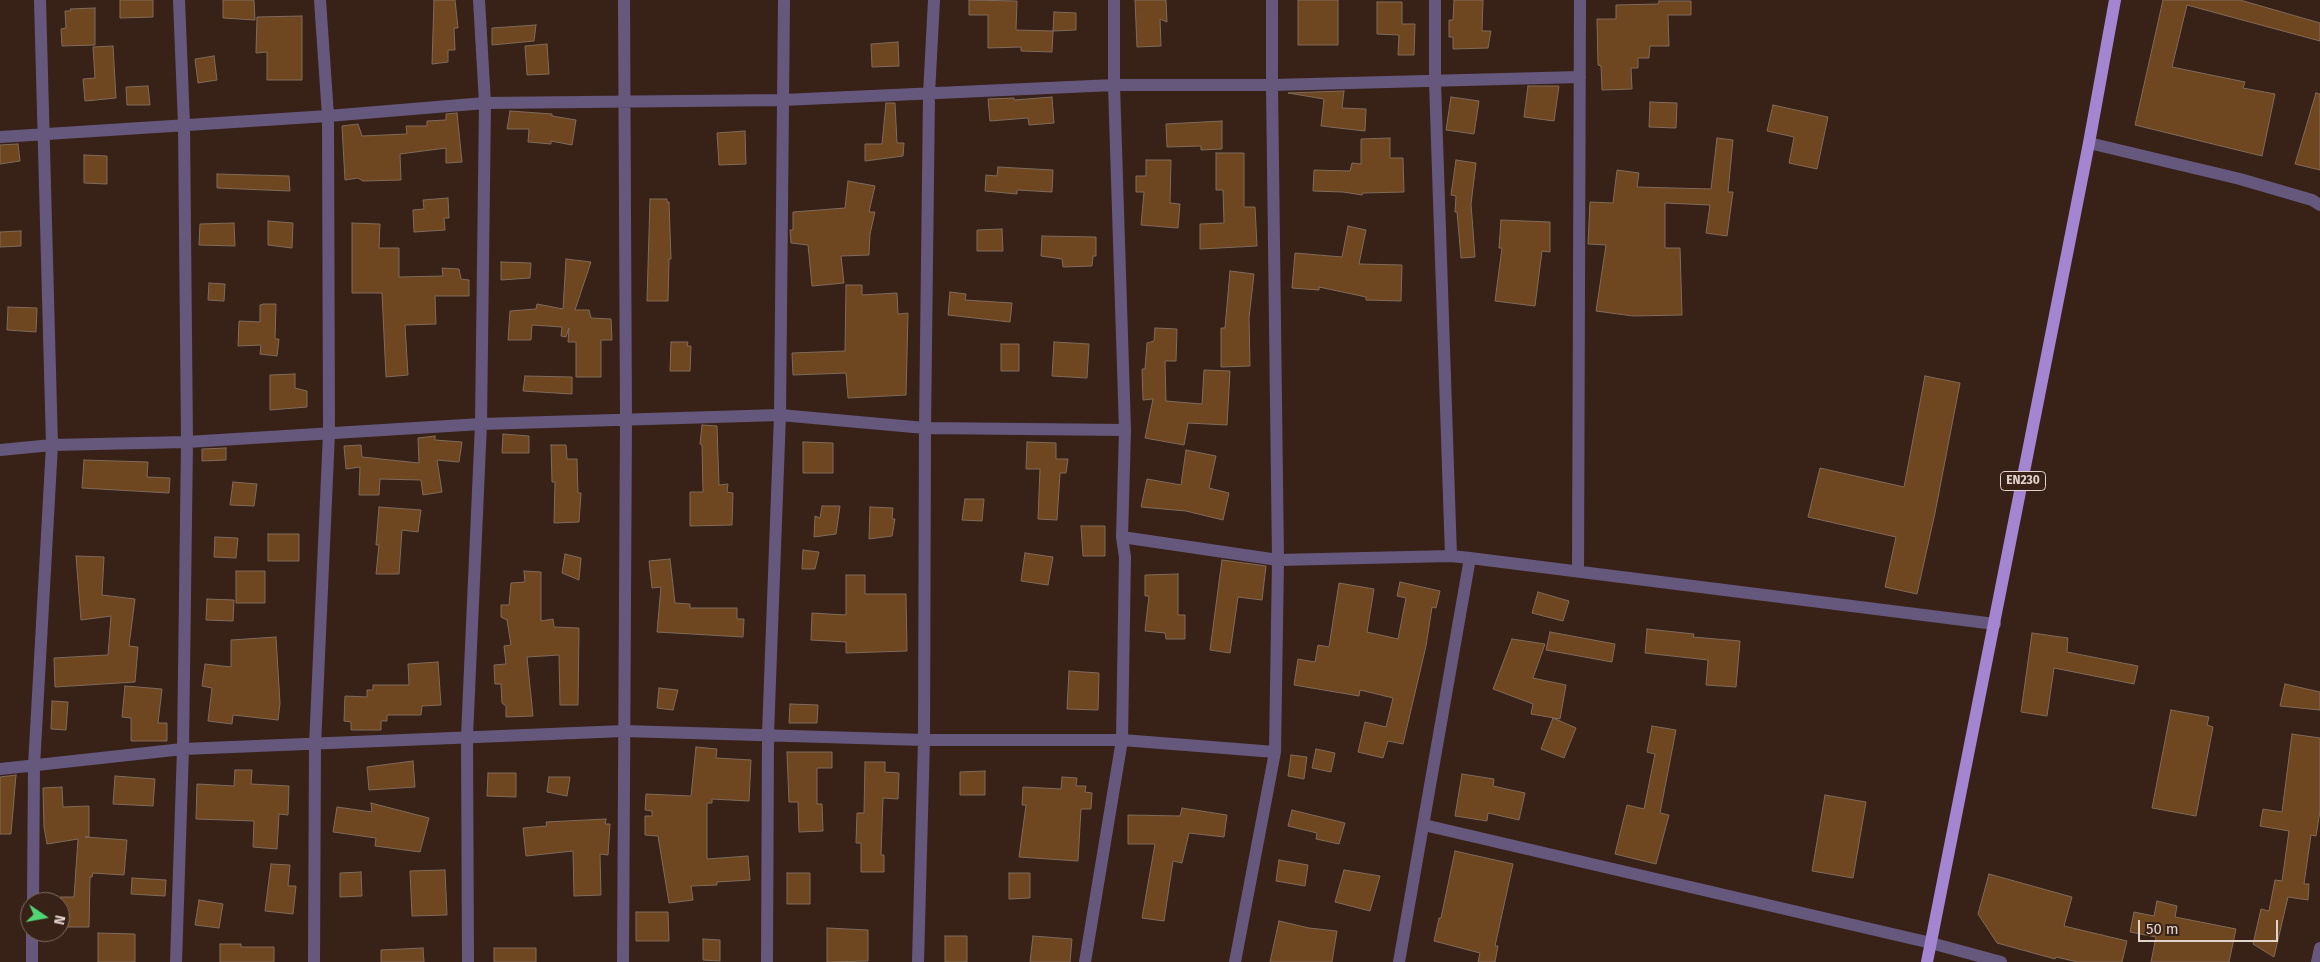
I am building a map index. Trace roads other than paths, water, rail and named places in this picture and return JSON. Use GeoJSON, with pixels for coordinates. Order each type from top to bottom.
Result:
{"type":"FeatureCollection","features":[{"type":"Feature","properties":{"kind":"main road","name":"EN230"},"geometry":{"type":"LineString","coordinates":[[1927,962],[2089,143],[2115,0]]}},
{"type":"Feature","properties":{"kind":"street"},"geometry":{"type":"LineString","coordinates":[[33,892],[34,766],[52,445],[40,0]]}},
{"type":"Feature","properties":{"kind":"street"},"geometry":{"type":"LineString","coordinates":[[176,962],[183,749],[187,442],[184,125],[179,0]]}},
{"type":"Feature","properties":{"kind":"street"},"geometry":{"type":"LineString","coordinates":[[314,962],[315,745],[329,434],[328,116],[320,0]]}},
{"type":"Feature","properties":{"kind":"street"},"geometry":{"type":"LineString","coordinates":[[468,962],[467,736],[481,424],[485,103],[479,0]]}},
{"type":"Feature","properties":{"kind":"street"},"geometry":{"type":"LineString","coordinates":[[623,962],[626,420],[624,0]]}},
{"type":"Feature","properties":{"kind":"street"},"geometry":{"type":"LineString","coordinates":[[767,962],[768,734],[780,415],[784,0]]}},
{"type":"Feature","properties":{"kind":"street"},"geometry":{"type":"LineString","coordinates":[[918,962],[924,740],[929,94],[934,0]]}},
{"type":"Feature","properties":{"kind":"street"},"geometry":{"type":"LineString","coordinates":[[1085,962],[1122,740],[1124,430],[1114,85],[1114,0]]}},
{"type":"Feature","properties":{"kind":"street"},"geometry":{"type":"LineString","coordinates":[[1235,962],[1275,752],[1278,560],[1272,0]]}},
{"type":"Feature","properties":{"kind":"street"},"geometry":{"type":"LineString","coordinates":[[1435,0],[1435,82],[1451,556]]}},
{"type":"Feature","properties":{"kind":"street"},"geometry":{"type":"LineString","coordinates":[[1578,572],[1580,0]]}},
{"type":"Feature","properties":{"kind":"street"},"geometry":{"type":"LineString","coordinates":[[0,137],[328,116],[485,103],[783,100],[1114,85],[1272,85],[1580,77]]}},
{"type":"Feature","properties":{"kind":"street"},"geometry":{"type":"LineString","coordinates":[[2089,143],[2240,180],[2312,200],[2320,204]]}},
{"type":"Feature","properties":{"kind":"street"},"geometry":{"type":"LineString","coordinates":[[0,450],[52,445],[187,442],[481,424],[780,415],[925,428],[1124,430]]}},
{"type":"Feature","properties":{"kind":"street"},"geometry":{"type":"LineString","coordinates":[[1122,537],[1278,560],[1451,556],[1995,624]]}},
{"type":"Feature","properties":{"kind":"street"},"geometry":{"type":"LineString","coordinates":[[1399,962],[1470,558]]}},
{"type":"Feature","properties":{"kind":"street"},"geometry":{"type":"LineString","coordinates":[[0,769],[183,749],[624,731],[924,740],[1122,740],[1275,752]]}},
{"type":"Feature","properties":{"kind":"street"},"geometry":{"type":"LineString","coordinates":[[1424,825],[1931,943],[2001,962]]}},
{"type":"Feature","properties":{"kind":"street"},"geometry":{"type":"LineString","coordinates":[[32,942],[32,962]]}},
{"type":"Feature","properties":{"kind":"street"},"geometry":{"type":"LineString","coordinates":[[2317,962],[2320,948]]}}]}
